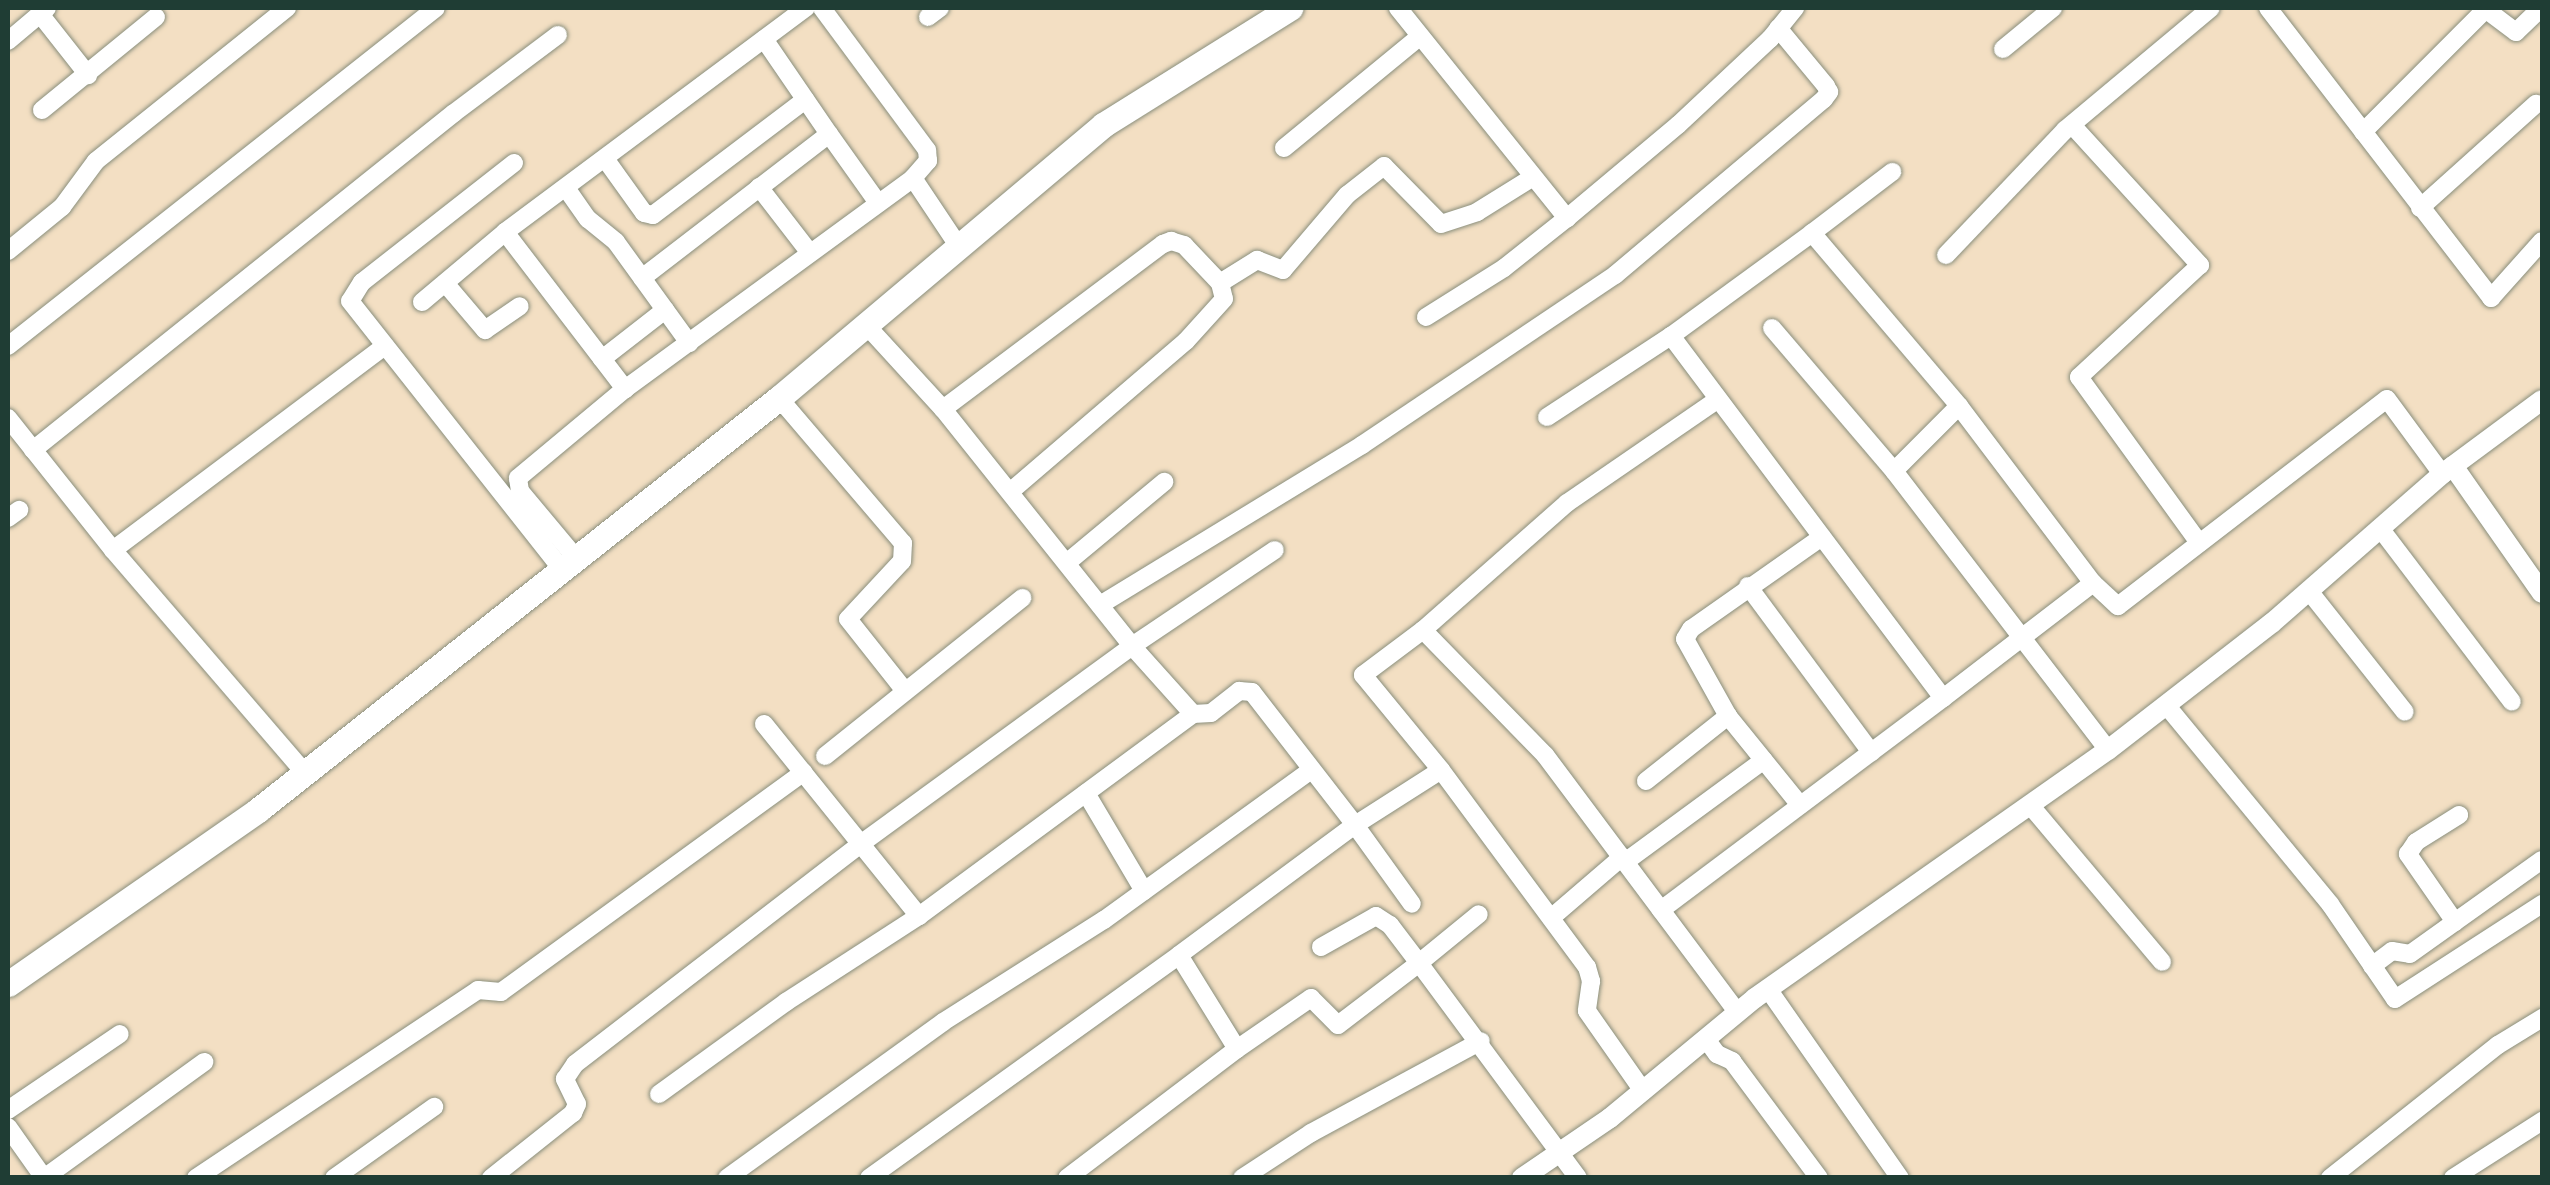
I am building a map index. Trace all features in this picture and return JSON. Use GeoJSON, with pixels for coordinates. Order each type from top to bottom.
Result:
{"type":"FeatureCollection","features":[{"type":"Feature","properties":{"kind":"main road"},"geometry":{"type":"LineString","coordinates":[[8,984],[305,773],[778,398],[1103,125],[1276,12]]}},
{"type":"Feature","properties":{"kind":"street"},"geometry":{"type":"LineString","coordinates":[[8,251],[62,207],[96,162],[287,8]]}},
{"type":"Feature","properties":{"kind":"street"},"geometry":{"type":"LineString","coordinates":[[8,346],[436,8]]}},
{"type":"Feature","properties":{"kind":"street"},"geometry":{"type":"LineString","coordinates":[[422,302],[505,232],[806,8]]}},
{"type":"Feature","properties":{"kind":"street"},"geometry":{"type":"LineString","coordinates":[[569,563],[515,482],[625,389],[913,178],[928,161],[927,150],[822,8]]}},
{"type":"Feature","properties":{"kind":"street"},"geometry":{"type":"LineString","coordinates":[[1398,8],[1418,38],[1567,218]]}},
{"type":"Feature","properties":{"kind":"street"},"geometry":{"type":"LineString","coordinates":[[1426,316],[1504,268],[1567,218],[1678,125],[1795,8]]}},
{"type":"Feature","properties":{"kind":"street"},"geometry":{"type":"LineString","coordinates":[[2003,50],[2052,8]]}},
{"type":"Feature","properties":{"kind":"street"},"geometry":{"type":"LineString","coordinates":[[1946,255],[2072,125],[2211,8]]}},
{"type":"Feature","properties":{"kind":"street"},"geometry":{"type":"LineString","coordinates":[[2268,8],[2491,298],[2542,241]]}},
{"type":"Feature","properties":{"kind":"street"},"geometry":{"type":"LineString","coordinates":[[2363,132],[2485,8],[2516,32],[2540,8]]}},
{"type":"Feature","properties":{"kind":"street"},"geometry":{"type":"LineString","coordinates":[[8,41],[44,11],[88,75]]}},
{"type":"Feature","properties":{"kind":"street"},"geometry":{"type":"LineString","coordinates":[[42,110],[156,17]]}},
{"type":"Feature","properties":{"kind":"street"},"geometry":{"type":"LineString","coordinates":[[1100,605],[1362,445],[1615,275],[1824,99],[1829,92],[1826,86],[1778,28]]}},
{"type":"Feature","properties":{"kind":"street"},"geometry":{"type":"LineString","coordinates":[[33,450],[438,124],[558,35]]}},
{"type":"Feature","properties":{"kind":"street"},"geometry":{"type":"LineString","coordinates":[[1284,148],[1418,38]]}},
{"type":"Feature","properties":{"kind":"street"},"geometry":{"type":"LineString","coordinates":[[764,39],[878,203]]}},
{"type":"Feature","properties":{"kind":"street"},"geometry":{"type":"LineString","coordinates":[[606,160],[644,213],[652,215],[805,100]]}},
{"type":"Feature","properties":{"kind":"street"},"geometry":{"type":"LineString","coordinates":[[2420,208],[2536,104]]}},
{"type":"Feature","properties":{"kind":"street"},"geometry":{"type":"LineString","coordinates":[[2072,125],[2200,265],[2079,377],[2199,543]]}},
{"type":"Feature","properties":{"kind":"street"},"geometry":{"type":"LineString","coordinates":[[642,278],[830,134]]}},
{"type":"Feature","properties":{"kind":"street"},"geometry":{"type":"LineString","coordinates":[[514,164],[352,292],[353,306],[569,563]]}},
{"type":"Feature","properties":{"kind":"street"},"geometry":{"type":"LineString","coordinates":[[1220,283],[1256,260],[1283,270],[1347,195],[1384,166],[1441,224],[1477,212],[1534,177]]}},
{"type":"Feature","properties":{"kind":"street"},"geometry":{"type":"LineString","coordinates":[[1546,417],[1672,336],[1892,172]]}},
{"type":"Feature","properties":{"kind":"street"},"geometry":{"type":"LineString","coordinates":[[913,178],[959,247]]}},
{"type":"Feature","properties":{"kind":"street"},"geometry":{"type":"LineString","coordinates":[[566,188],[588,219],[616,242],[689,343]]}},
{"type":"Feature","properties":{"kind":"street"},"geometry":{"type":"LineString","coordinates":[[759,188],[810,253]]}},
{"type":"Feature","properties":{"kind":"street"},"geometry":{"type":"LineString","coordinates":[[505,232],[625,389]]}},
{"type":"Feature","properties":{"kind":"street"},"geometry":{"type":"LineString","coordinates":[[1812,232],[1959,406],[2094,583],[2118,606],[2386,400],[2448,470],[2542,592]]}},
{"type":"Feature","properties":{"kind":"street"},"geometry":{"type":"LineString","coordinates":[[942,409],[1163,244],[1171,241],[1184,245],[1220,283],[1224,300],[1186,341],[1010,492]]}},
{"type":"Feature","properties":{"kind":"street"},"geometry":{"type":"LineString","coordinates":[[445,283],[485,330],[520,306]]}},
{"type":"Feature","properties":{"kind":"street"},"geometry":{"type":"LineString","coordinates":[[602,359],[665,310]]}},
{"type":"Feature","properties":{"kind":"street"},"geometry":{"type":"LineString","coordinates":[[866,326],[942,409],[1069,562],[1132,646],[1193,714]]}},
{"type":"Feature","properties":{"kind":"street"},"geometry":{"type":"LineString","coordinates":[[1772,328],[1894,472],[2108,750]]}},
{"type":"Feature","properties":{"kind":"street"},"geometry":{"type":"LineString","coordinates":[[1672,336],[1943,698]]}},
{"type":"Feature","properties":{"kind":"street"},"geometry":{"type":"LineString","coordinates":[[113,550],[384,346]]}},
{"type":"Feature","properties":{"kind":"street"},"geometry":{"type":"LineString","coordinates":[[778,398],[902,543],[902,561],[848,618],[905,691]]}},
{"type":"Feature","properties":{"kind":"street"},"geometry":{"type":"LineString","coordinates":[[1643,1091],[1590,1018],[1586,1004],[1590,975],[1441,770],[1363,675],[1423,630],[1567,503],[1717,400]]}},
{"type":"Feature","properties":{"kind":"street"},"geometry":{"type":"LineString","coordinates":[[1522,1178],[1643,1091],[1768,990],[2108,750],[2309,591],[2448,470],[2541,405]]}},
{"type":"Feature","properties":{"kind":"street"},"geometry":{"type":"LineString","coordinates":[[1894,472],[1959,406]]}},
{"type":"Feature","properties":{"kind":"street"},"geometry":{"type":"LineString","coordinates":[[8,418],[113,550],[305,773]]}},
{"type":"Feature","properties":{"kind":"street"},"geometry":{"type":"LineString","coordinates":[[1069,562],[1164,482]]}},
{"type":"Feature","properties":{"kind":"street"},"geometry":{"type":"LineString","coordinates":[[2380,528],[2512,702]]}},
{"type":"Feature","properties":{"kind":"street"},"geometry":{"type":"LineString","coordinates":[[1800,805],[1728,716],[1685,639],[1691,629],[1748,586],[1822,537]]}},
{"type":"Feature","properties":{"kind":"street"},"geometry":{"type":"LineString","coordinates":[[491,1178],[573,1113],[577,1104],[566,1079],[576,1064],[862,843],[1132,646],[1275,550]]}},
{"type":"Feature","properties":{"kind":"street"},"geometry":{"type":"LineString","coordinates":[[1661,910],[2094,583]]}},
{"type":"Feature","properties":{"kind":"street"},"geometry":{"type":"LineString","coordinates":[[1748,586],[1871,752]]}},
{"type":"Feature","properties":{"kind":"street"},"geometry":{"type":"LineString","coordinates":[[2309,591],[2405,712]]}},
{"type":"Feature","properties":{"kind":"street"},"geometry":{"type":"LineString","coordinates":[[826,756],[1022,598]]}},
{"type":"Feature","properties":{"kind":"street"},"geometry":{"type":"LineString","coordinates":[[1423,630],[1545,754],[1738,1012]]}},
{"type":"Feature","properties":{"kind":"street"},"geometry":{"type":"LineString","coordinates":[[659,1094],[786,1002],[919,916],[1193,714],[1211,713],[1239,692],[1252,692],[1412,904]]}},
{"type":"Feature","properties":{"kind":"street"},"geometry":{"type":"LineString","coordinates":[[2166,705],[2330,904],[2395,999],[2542,904]]}},
{"type":"Feature","properties":{"kind":"street"},"geometry":{"type":"LineString","coordinates":[[1646,781],[1728,716]]}},
{"type":"Feature","properties":{"kind":"street"},"geometry":{"type":"LineString","coordinates":[[764,724],[919,916]]}},
{"type":"Feature","properties":{"kind":"street"},"geometry":{"type":"LineString","coordinates":[[1550,918],[1764,760]]}},
{"type":"Feature","properties":{"kind":"street"},"geometry":{"type":"LineString","coordinates":[[869,1178],[1354,825],[1441,770]]}},
{"type":"Feature","properties":{"kind":"street"},"geometry":{"type":"LineString","coordinates":[[196,1178],[478,990],[501,992],[804,772]]}},
{"type":"Feature","properties":{"kind":"street"},"geometry":{"type":"LineString","coordinates":[[727,1178],[943,1022],[1144,891],[1310,772]]}},
{"type":"Feature","properties":{"kind":"street"},"geometry":{"type":"LineString","coordinates":[[1086,793],[1144,891]]}},
{"type":"Feature","properties":{"kind":"street"},"geometry":{"type":"LineString","coordinates":[[2030,804],[2162,962]]}},
{"type":"Feature","properties":{"kind":"street"},"geometry":{"type":"LineString","coordinates":[[2456,922],[2408,854],[2416,842],[2459,815]]}},
{"type":"Feature","properties":{"kind":"street"},"geometry":{"type":"LineString","coordinates":[[2372,966],[2392,951],[2410,954],[2542,860]]}},
{"type":"Feature","properties":{"kind":"street"},"geometry":{"type":"LineString","coordinates":[[1067,1178],[1311,998],[1338,1026],[1479,914]]}},
{"type":"Feature","properties":{"kind":"street"},"geometry":{"type":"LineString","coordinates":[[1321,947],[1376,916],[1390,925],[1481,1041],[1578,1178]]}},
{"type":"Feature","properties":{"kind":"street"},"geometry":{"type":"LineString","coordinates":[[1178,955],[1237,1049]]}},
{"type":"Feature","properties":{"kind":"street"},"geometry":{"type":"LineString","coordinates":[[1768,990],[1900,1178]]}},
{"type":"Feature","properties":{"kind":"street"},"geometry":{"type":"LineString","coordinates":[[2330,1178],[2498,1045],[2542,1018]]}},
{"type":"Feature","properties":{"kind":"street"},"geometry":{"type":"LineString","coordinates":[[8,1110],[120,1034]]}},
{"type":"Feature","properties":{"kind":"street"},"geometry":{"type":"LineString","coordinates":[[1706,1039],[1717,1054],[1732,1061],[1818,1178]]}},
{"type":"Feature","properties":{"kind":"street"},"geometry":{"type":"LineString","coordinates":[[1242,1178],[1311,1133],[1481,1041]]}},
{"type":"Feature","properties":{"kind":"street"},"geometry":{"type":"LineString","coordinates":[[8,1127],[44,1178],[204,1062]]}},
{"type":"Feature","properties":{"kind":"street"},"geometry":{"type":"LineString","coordinates":[[334,1178],[434,1107]]}},
{"type":"Feature","properties":{"kind":"street"},"geometry":{"type":"LineString","coordinates":[[2454,1178],[2542,1122]]}}]}
